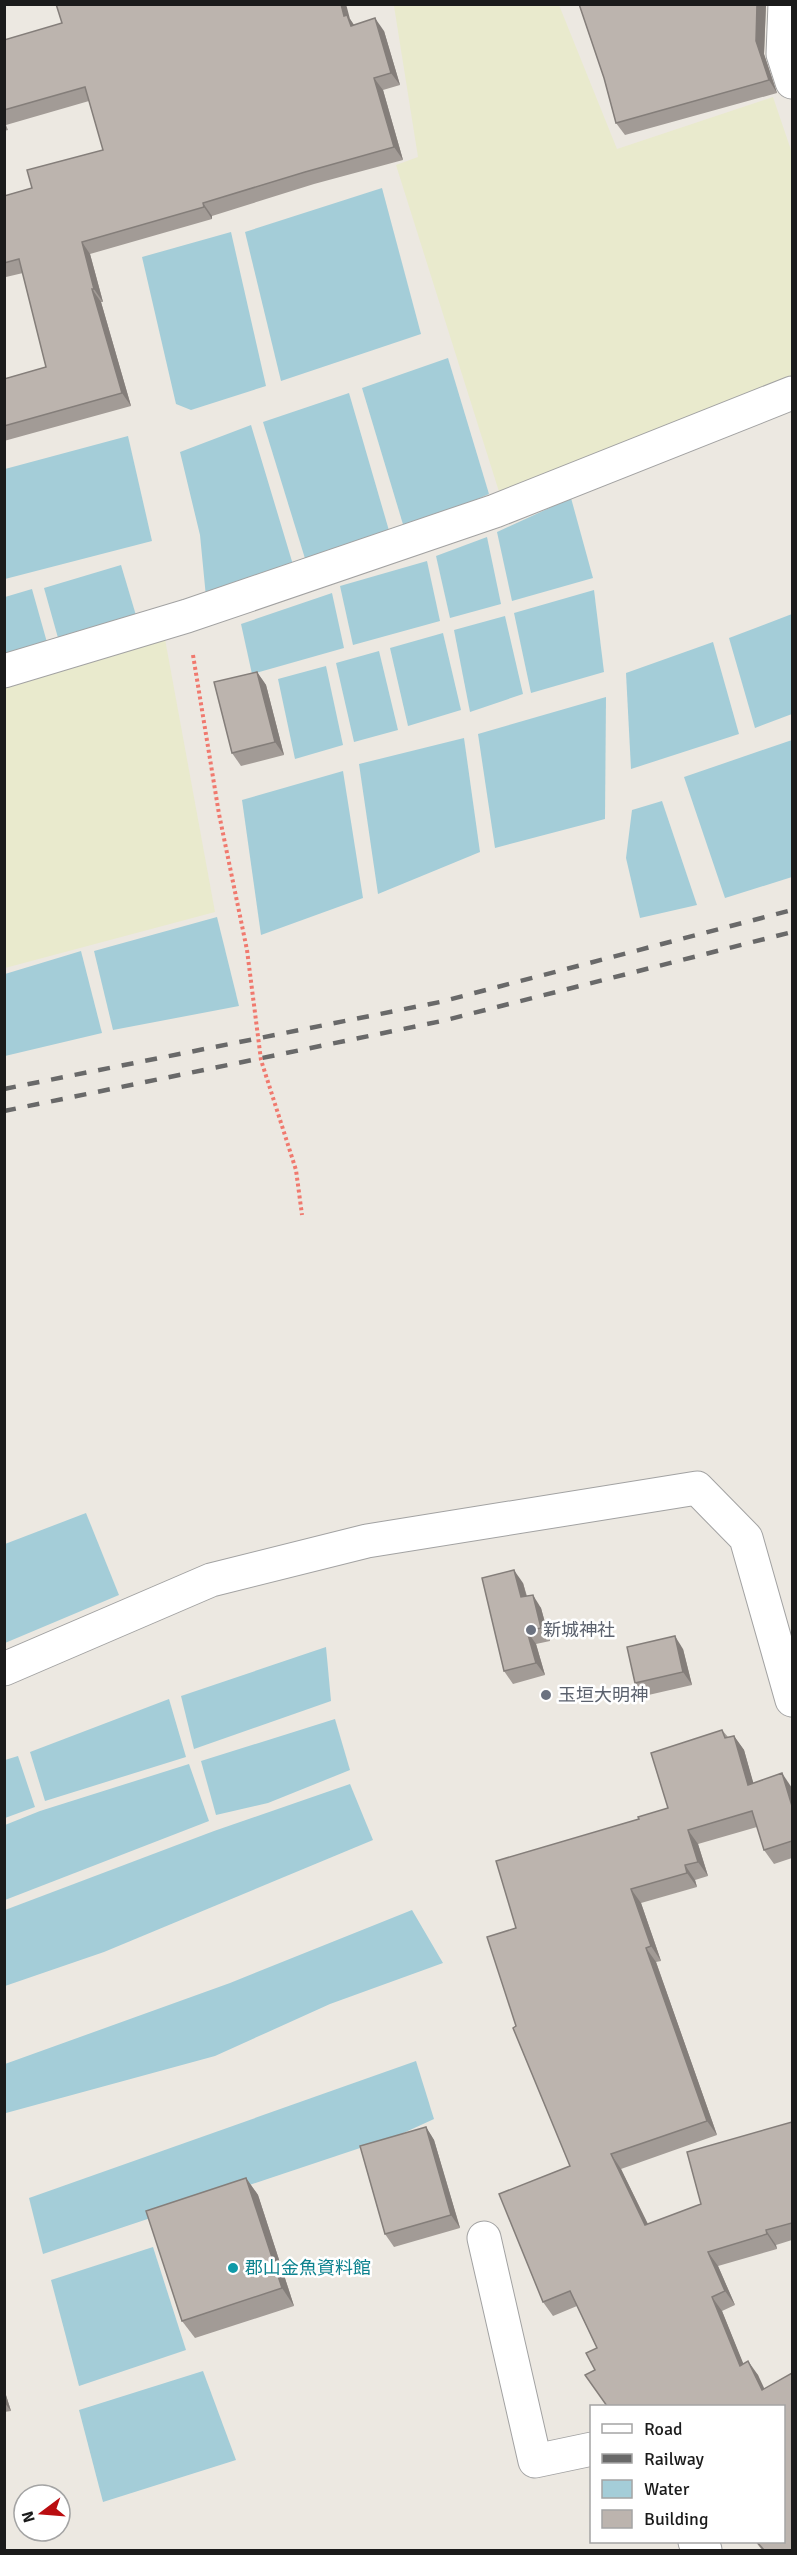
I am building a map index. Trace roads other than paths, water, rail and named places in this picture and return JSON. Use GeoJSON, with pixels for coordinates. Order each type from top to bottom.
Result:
{"type":"FeatureCollection","features":[{"type":"Feature","properties":{"kind":"street"},"geometry":{"type":"LineString","coordinates":[[785,4],[783,54],[792,82]]}},
{"type":"Feature","properties":{"kind":"street"},"geometry":{"type":"LineString","coordinates":[[4,671],[187,615],[495,510],[792,393]]}},
{"type":"Feature","properties":{"kind":"street"},"geometry":{"type":"LineString","coordinates":[[4,1669],[211,1580],[367,1541],[697,1488],[746,1538],[792,1700]]}},
{"type":"Feature","properties":{"kind":"street"},"geometry":{"type":"LineString","coordinates":[[484,2238],[535,2461],[590,2449]]}},
{"type":"Feature","properties":{"kind":"water"},"geometry":{"type":"Polygon","coordinates":[[[382,188],[421,334],[281,381],[245,232],[382,188]]]}},
{"type":"Feature","properties":{"kind":"water"},"geometry":{"type":"Polygon","coordinates":[[[231,232],[266,386],[191,410],[176,404],[142,257],[231,232]]]}},
{"type":"Feature","properties":{"kind":"water"},"geometry":{"type":"Polygon","coordinates":[[[448,358],[489,494],[405,531],[362,388],[448,358]]]}},
{"type":"Feature","properties":{"kind":"water"},"geometry":{"type":"Polygon","coordinates":[[[349,393],[390,534],[307,565],[263,422],[349,393]]]}},
{"type":"Feature","properties":{"kind":"water"},"geometry":{"type":"Polygon","coordinates":[[[251,425],[294,568],[206,597],[200,535],[180,452],[251,425]]]}},
{"type":"Feature","properties":{"kind":"water"},"geometry":{"type":"Polygon","coordinates":[[[128,436],[152,541],[5,579],[5,469],[128,436]]]}},
{"type":"Feature","properties":{"kind":"water"},"geometry":{"type":"Polygon","coordinates":[[[571,498],[593,578],[512,601],[497,532],[571,498]]]}},
{"type":"Feature","properties":{"kind":"water"},"geometry":{"type":"Polygon","coordinates":[[[487,537],[501,604],[450,618],[436,556],[487,537]]]}},
{"type":"Feature","properties":{"kind":"water"},"geometry":{"type":"Polygon","coordinates":[[[427,561],[440,621],[353,645],[340,586],[427,561]]]}},
{"type":"Feature","properties":{"kind":"water"},"geometry":{"type":"Polygon","coordinates":[[[121,565],[138,622],[60,645],[44,588],[121,565]]]}},
{"type":"Feature","properties":{"kind":"water"},"geometry":{"type":"Polygon","coordinates":[[[32,589],[48,646],[5,658],[5,597],[32,589]]]}},
{"type":"Feature","properties":{"kind":"water"},"geometry":{"type":"Polygon","coordinates":[[[594,590],[604,672],[531,693],[514,613],[594,590]]]}},
{"type":"Feature","properties":{"kind":"water"},"geometry":{"type":"Polygon","coordinates":[[[332,593],[344,648],[252,674],[241,624],[332,593]]]}},
{"type":"Feature","properties":{"kind":"water"},"geometry":{"type":"Polygon","coordinates":[[[792,614],[792,714],[755,728],[729,638],[792,614]]]}},
{"type":"Feature","properties":{"kind":"water"},"geometry":{"type":"Polygon","coordinates":[[[505,616],[523,694],[470,712],[454,630],[505,616]]]}},
{"type":"Feature","properties":{"kind":"water"},"geometry":{"type":"Polygon","coordinates":[[[443,633],[461,710],[408,726],[390,648],[443,633]]]}},
{"type":"Feature","properties":{"kind":"water"},"geometry":{"type":"Polygon","coordinates":[[[713,642],[739,734],[631,769],[626,673],[713,642]]]}},
{"type":"Feature","properties":{"kind":"water"},"geometry":{"type":"Polygon","coordinates":[[[379,651],[398,730],[354,742],[336,663],[379,651]]]}},
{"type":"Feature","properties":{"kind":"water"},"geometry":{"type":"Polygon","coordinates":[[[326,666],[343,745],[295,759],[278,679],[326,666]]]}},
{"type":"Feature","properties":{"kind":"water"},"geometry":{"type":"Polygon","coordinates":[[[606,697],[605,819],[495,848],[478,734],[606,697]]]}},
{"type":"Feature","properties":{"kind":"water"},"geometry":{"type":"Polygon","coordinates":[[[464,738],[480,852],[378,894],[359,764],[464,738]]]}},
{"type":"Feature","properties":{"kind":"water"},"geometry":{"type":"Polygon","coordinates":[[[792,740],[792,877],[725,898],[684,777],[792,740]]]}},
{"type":"Feature","properties":{"kind":"water"},"geometry":{"type":"Polygon","coordinates":[[[343,771],[363,898],[261,935],[242,800],[343,771]]]}},
{"type":"Feature","properties":{"kind":"water"},"geometry":{"type":"Polygon","coordinates":[[[662,801],[697,905],[640,918],[626,858],[632,810],[662,801]]]}},
{"type":"Feature","properties":{"kind":"water"},"geometry":{"type":"Polygon","coordinates":[[[217,917],[239,1006],[113,1030],[94,951],[217,917]]]}},
{"type":"Feature","properties":{"kind":"water"},"geometry":{"type":"Polygon","coordinates":[[[81,951],[102,1033],[5,1056],[5,974],[81,951]]]}},
{"type":"Feature","properties":{"kind":"water"},"geometry":{"type":"Polygon","coordinates":[[[86,1513],[119,1595],[5,1643],[5,1544],[86,1513]]]}},
{"type":"Feature","properties":{"kind":"water"},"geometry":{"type":"Polygon","coordinates":[[[326,1647],[331,1701],[194,1749],[181,1696],[326,1647]]]}},
{"type":"Feature","properties":{"kind":"water"},"geometry":{"type":"Polygon","coordinates":[[[169,1699],[186,1757],[45,1801],[30,1752],[169,1699]]]}},
{"type":"Feature","properties":{"kind":"water"},"geometry":{"type":"Polygon","coordinates":[[[335,1719],[350,1770],[268,1803],[216,1815],[201,1761],[335,1719]]]}},
{"type":"Feature","properties":{"kind":"water"},"geometry":{"type":"Polygon","coordinates":[[[18,1756],[35,1807],[5,1818],[5,1760],[18,1756]]]}},
{"type":"Feature","properties":{"kind":"water"},"geometry":{"type":"Polygon","coordinates":[[[189,1764],[209,1821],[5,1900],[5,1825],[40,1811],[189,1764]]]}},
{"type":"Feature","properties":{"kind":"water"},"geometry":{"type":"Polygon","coordinates":[[[350,1784],[373,1840],[104,1952],[5,1986],[5,1910],[214,1831],[350,1784]]]}},
{"type":"Feature","properties":{"kind":"water"},"geometry":{"type":"Polygon","coordinates":[[[412,1910],[443,1963],[330,2004],[215,2056],[6,2113],[5,2064],[230,1983],[412,1910]]]}},
{"type":"Feature","properties":{"kind":"water"},"geometry":{"type":"Polygon","coordinates":[[[416,2061],[434,2119],[399,2135],[43,2254],[29,2198],[416,2061]]]}},
{"type":"Feature","properties":{"kind":"water"},"geometry":{"type":"Polygon","coordinates":[[[153,2247],[186,2350],[79,2386],[51,2280],[153,2247]]]}},
{"type":"Feature","properties":{"kind":"water"},"geometry":{"type":"Polygon","coordinates":[[[203,2371],[236,2460],[103,2502],[79,2410],[203,2371]]]}},
{"type":"Feature","properties":{"kind":"railway"},"geometry":{"type":"LineString","coordinates":[[4,1089],[440,1002],[792,910]]}},
{"type":"Feature","properties":{"kind":"railway"},"geometry":{"type":"LineString","coordinates":[[4,1111],[442,1021],[792,932]]}},
{"type":"Feature","properties":{"kind":"place","name":"新城神社"},"geometry":{"type":"Point","coordinates":[531,1630]}},
{"type":"Feature","properties":{"kind":"place","name":"玉垣大明神"},"geometry":{"type":"Point","coordinates":[546,1695]}},
{"type":"Feature","properties":{"kind":"place","name":"郡山金魚資料館"},"geometry":{"type":"Point","coordinates":[233,2268]}}]}
